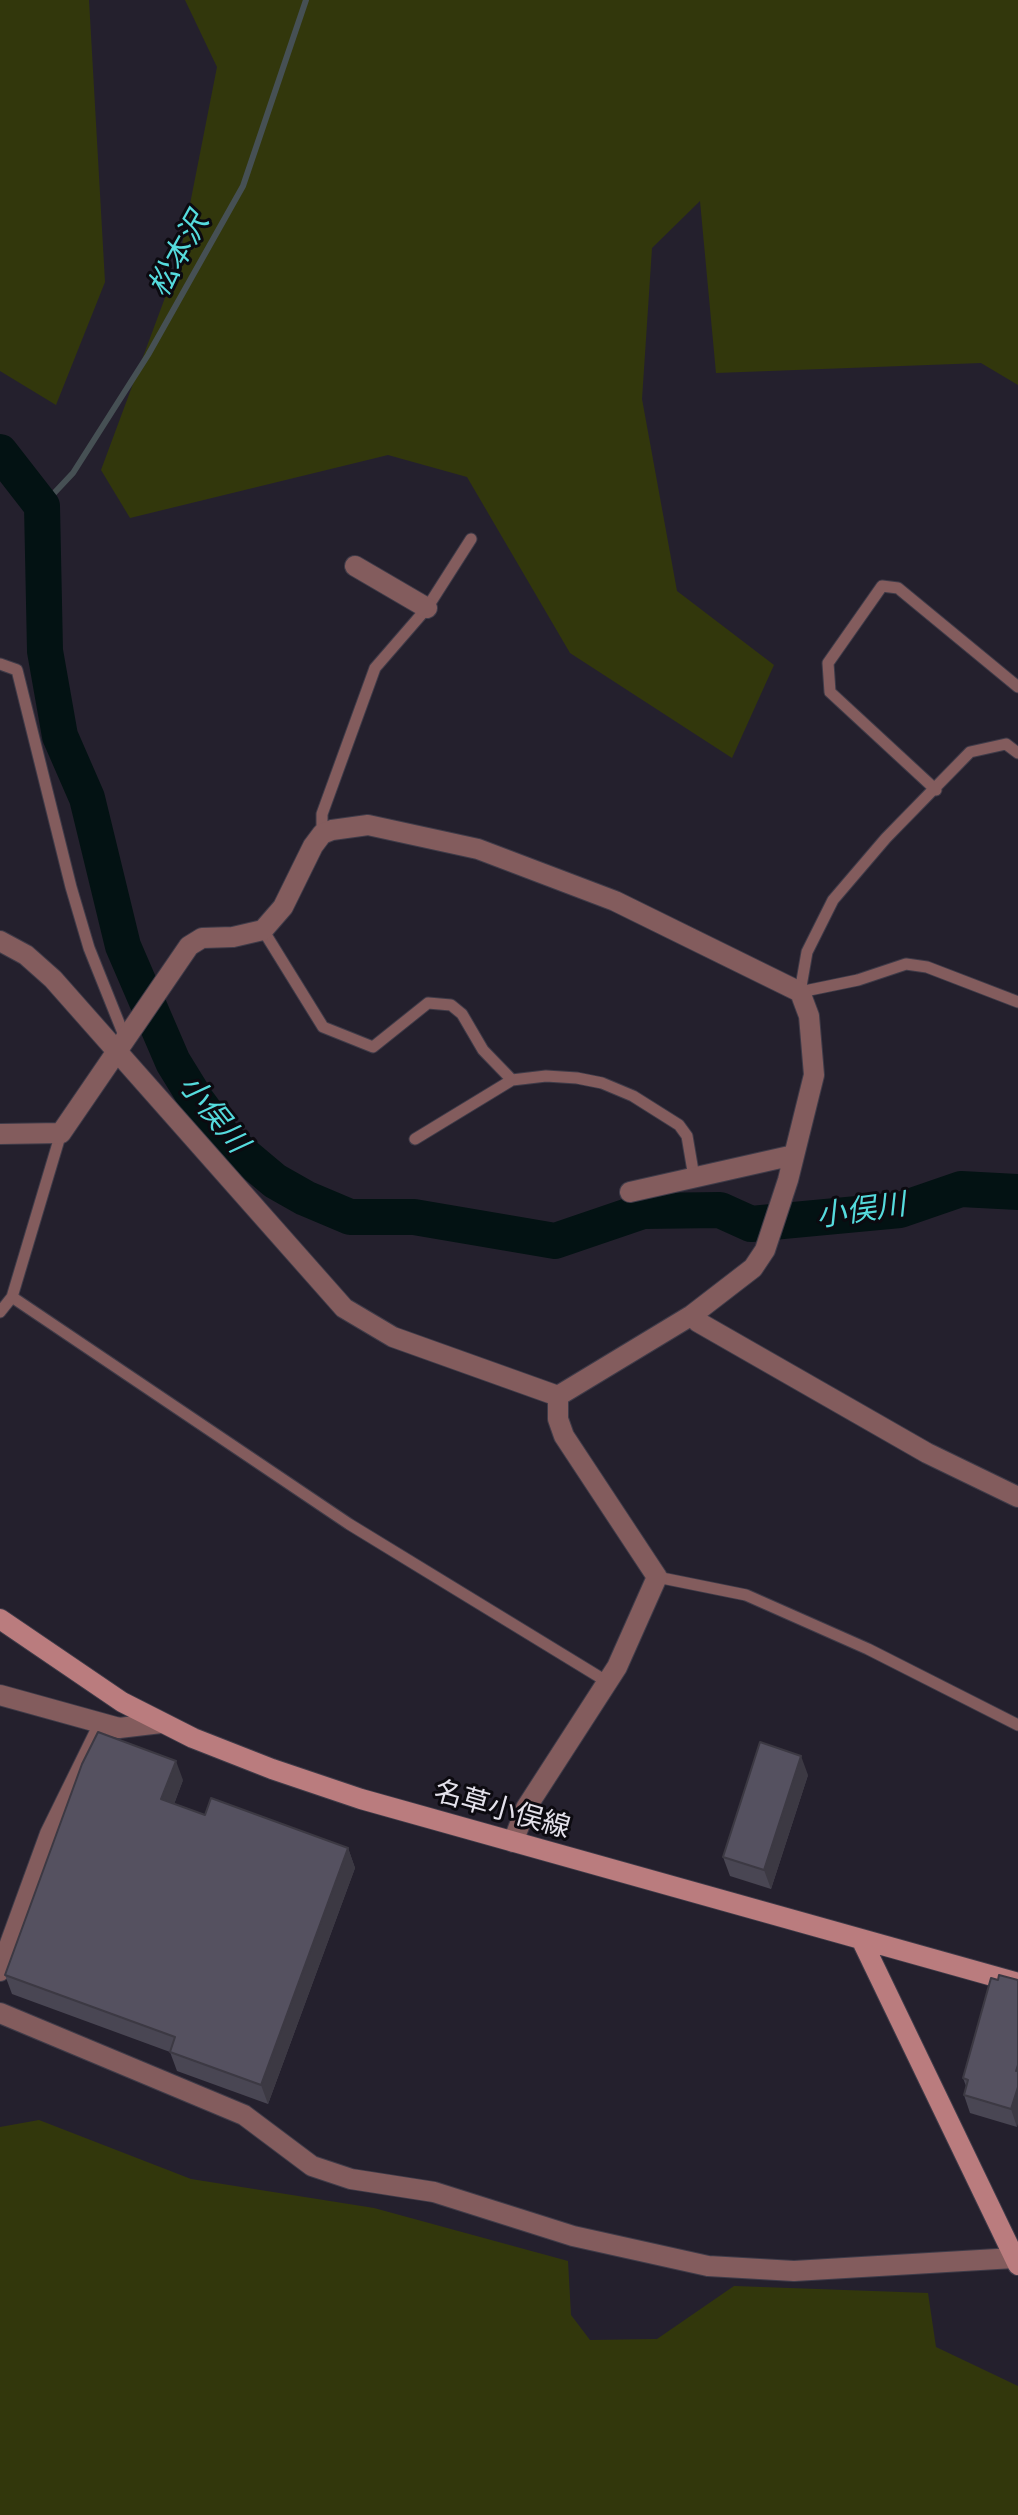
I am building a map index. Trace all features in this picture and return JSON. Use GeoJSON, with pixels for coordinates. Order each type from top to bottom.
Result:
{"type":"FeatureCollection","features":[{"type":"Feature","properties":{"kind":"main road","name":"名草小俣線"},"geometry":{"type":"LineString","coordinates":[[0,1619],[83,1677],[161,1723],[314,1784],[1018,1983]]}},
{"type":"Feature","properties":{"kind":"main road"},"geometry":{"type":"LineString","coordinates":[[862,1941],[1016,2262]]}},
{"type":"Feature","properties":{"kind":"street"},"geometry":{"type":"LineString","coordinates":[[355,566],[427,608]]}},
{"type":"Feature","properties":{"kind":"street"},"geometry":{"type":"LineString","coordinates":[[0,1134],[61,1133],[189,946],[202,938],[233,937],[263,930],[283,907],[322,834],[368,825],[478,849],[615,901],[800,992],[809,1016],[814,1075],[774,1230],[753,1268],[692,1315],[558,1396]]}},
{"type":"Feature","properties":{"kind":"street"},"geometry":{"type":"LineString","coordinates":[[0,941],[26,955],[124,1042],[344,1308],[393,1337],[558,1396]]}},
{"type":"Feature","properties":{"kind":"street"},"geometry":{"type":"LineString","coordinates":[[630,1192],[794,1155]]}},
{"type":"Feature","properties":{"kind":"street"},"geometry":{"type":"LineString","coordinates":[[692,1315],[698,1322],[913,1446],[1018,1497]]}},
{"type":"Feature","properties":{"kind":"street"},"geometry":{"type":"LineString","coordinates":[[513,1842],[526,1808],[617,1667],[648,1605],[657,1577],[564,1436],[558,1419],[558,1396]]}},
{"type":"Feature","properties":{"kind":"street"},"geometry":{"type":"LineString","coordinates":[[0,1695],[119,1728],[161,1723]]}},
{"type":"Feature","properties":{"kind":"street"},"geometry":{"type":"LineString","coordinates":[[0,1971],[50,1834],[104,1724]]}},
{"type":"Feature","properties":{"kind":"street"},"geometry":{"type":"LineString","coordinates":[[0,2013],[244,2115],[312,2166],[351,2179],[434,2192],[573,2236],[708,2266],[794,2271],[1016,2262]]}},
{"type":"Feature","properties":{"kind":"lane"},"geometry":{"type":"LineString","coordinates":[[322,834],[322,814],[367,683],[375,668],[427,608],[471,539]]}},
{"type":"Feature","properties":{"kind":"lane"},"geometry":{"type":"LineString","coordinates":[[936,790],[830,692],[828,663],[882,586],[898,588],[1018,687]]}},
{"type":"Feature","properties":{"kind":"lane"},"geometry":{"type":"LineString","coordinates":[[0,664],[17,670],[71,887],[89,948],[124,1042]]}},
{"type":"Feature","properties":{"kind":"lane"},"geometry":{"type":"LineString","coordinates":[[1018,753],[1006,744],[970,752],[886,838],[833,900],[807,952],[800,992],[858,980],[906,964],[927,967],[1018,1002]]}},
{"type":"Feature","properties":{"kind":"lane"},"geometry":{"type":"LineString","coordinates":[[263,930],[323,1027],[373,1047],[428,1003],[451,1005],[462,1014],[483,1050],[512,1080]]}},
{"type":"Feature","properties":{"kind":"lane"},"geometry":{"type":"LineString","coordinates":[[415,1139],[512,1080],[546,1076],[577,1078],[602,1083],[633,1096],[679,1125],[687,1136],[694,1177]]}},
{"type":"Feature","properties":{"kind":"lane"},"geometry":{"type":"LineString","coordinates":[[0,1312],[12,1297],[61,1133]]}},
{"type":"Feature","properties":{"kind":"lane"},"geometry":{"type":"LineString","coordinates":[[12,1297],[349,1524],[606,1681]]}},
{"type":"Feature","properties":{"kind":"lane"},"geometry":{"type":"LineString","coordinates":[[657,1577],[746,1595],[868,1649],[1018,1725]]}},
{"type":"Feature","properties":{"kind":"green space"},"geometry":{"type":"Polygon","coordinates":[[[0,0],[89,0],[105,282],[56,405],[0,371],[0,0]]]}},
{"type":"Feature","properties":{"kind":"green space"},"geometry":{"type":"Polygon","coordinates":[[[185,0],[1018,0],[1018,385],[981,363],[716,373],[700,201],[652,248],[642,399],[677,591],[774,665],[732,758],[570,653],[467,477],[388,455],[130,518],[101,470],[179,260],[217,67],[185,0]]]}},
{"type":"Feature","properties":{"kind":"green space"},"geometry":{"type":"Polygon","coordinates":[[[39,2120],[191,2179],[374,2208],[568,2261],[571,2315],[590,2340],[657,2339],[734,2286],[928,2293],[936,2347],[1018,2386],[1018,2515],[0,2515],[0,2127],[39,2120]]]}},
{"type":"Feature","properties":{"kind":"building"},"geometry":{"type":"Polygon","coordinates":[[[98,1732],[176,1761],[161,1799],[205,1815],[211,1798],[348,1848],[261,2085],[170,2052],[175,2037],[5,1975],[82,1764],[98,1732]]]}},
{"type":"Feature","properties":{"kind":"building"},"geometry":{"type":"Polygon","coordinates":[[[760,1742],[801,1756],[764,1870],[723,1857],[760,1742]]]}},
{"type":"Feature","properties":{"kind":"building"},"geometry":{"type":"Polygon","coordinates":[[[999,1975],[1018,1980],[1018,2087],[1011,2109],[964,2095],[968,2080],[963,2078],[991,1978],[998,1980],[999,1975]]]}},
{"type":"Feature","properties":{"kind":"waterway","name":"松本沢"},"geometry":{"type":"LineString","coordinates":[[42,506],[73,473],[148,355],[243,186],[306,0]]}},
{"type":"Feature","properties":{"kind":"waterway","name":"小俣川"},"geometry":{"type":"LineString","coordinates":[[0,452],[42,506],[45,651],[60,736],[87,798],[123,946],[173,1062],[197,1101],[225,1139],[275,1181],[350,1217],[414,1217],[555,1241],[643,1211],[720,1210],[751,1224],[900,1210],[961,1189],[1018,1192]]}}]}
